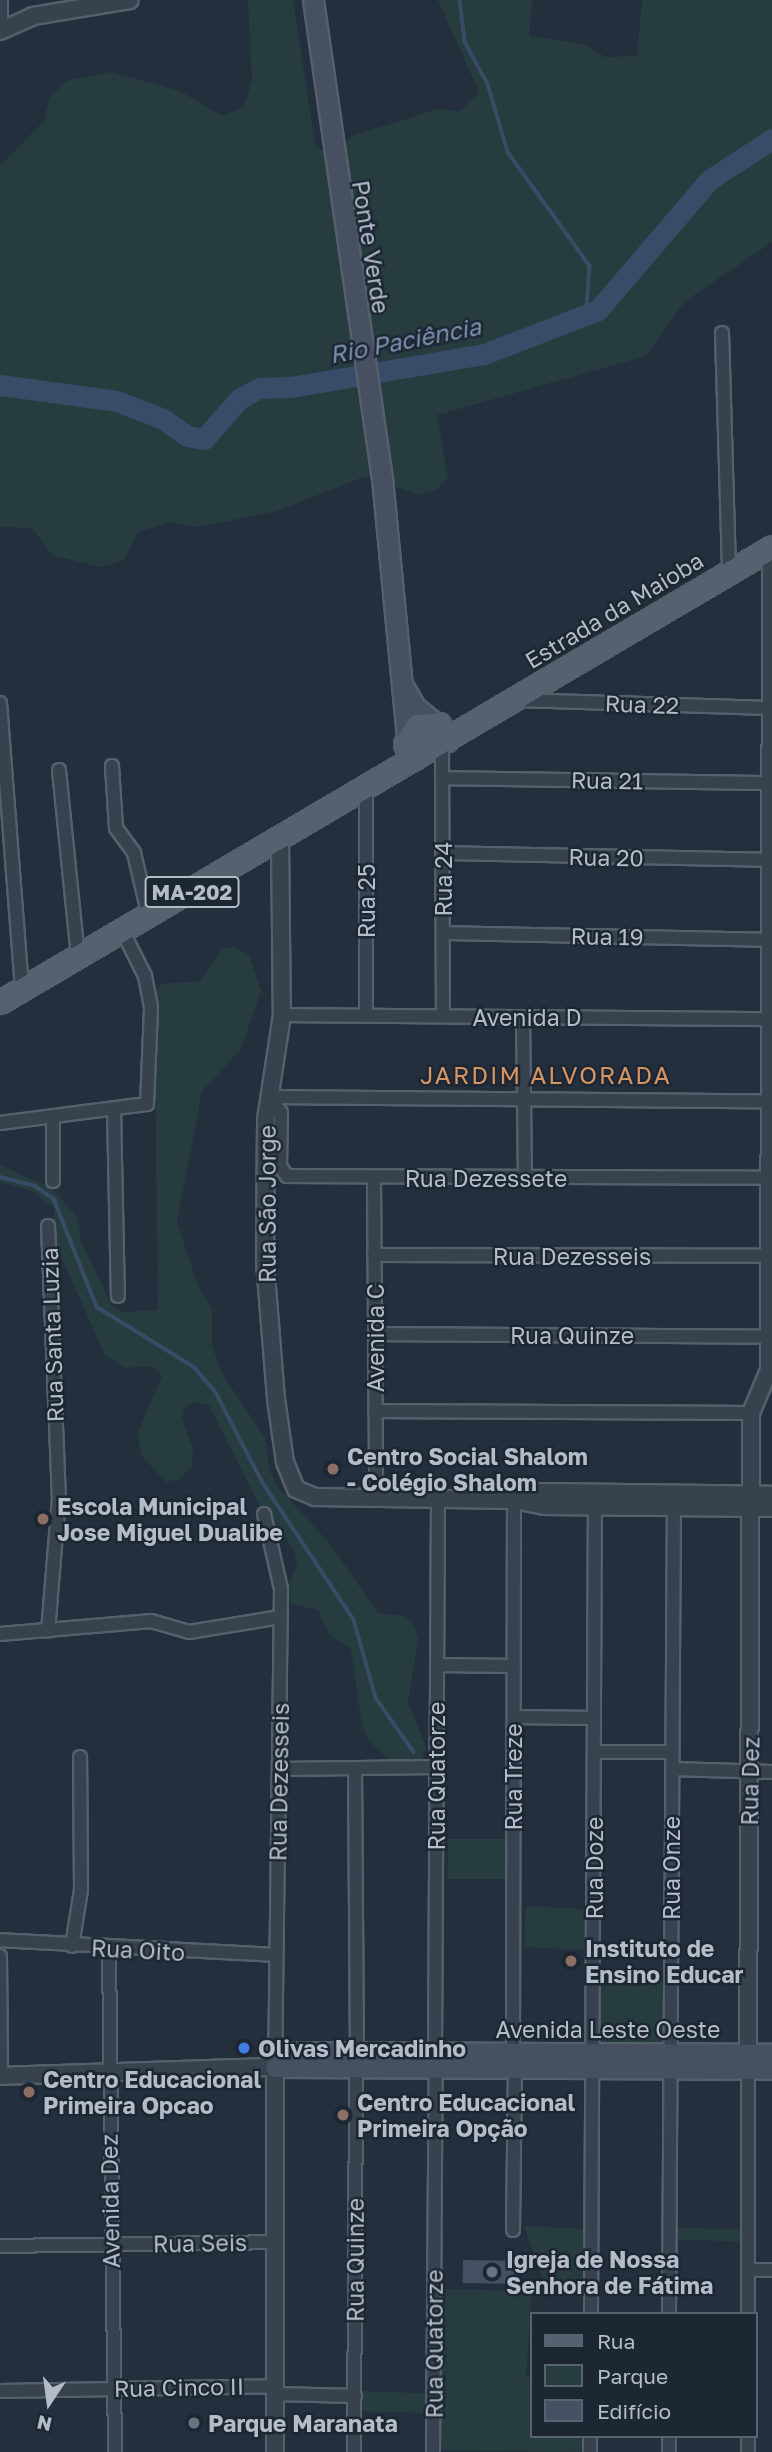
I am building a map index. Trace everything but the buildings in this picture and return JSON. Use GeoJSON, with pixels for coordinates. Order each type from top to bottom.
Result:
{"type":"FeatureCollection","features":[{"type":"Feature","properties":{"kind":"main road","name":"Ponte Verde"},"geometry":{"type":"LineString","coordinates":[[315,0],[322,93],[382,478],[400,679],[409,746]]}},
{"type":"Feature","properties":{"kind":"main road","name":"Estrada da Maioba"},"geometry":{"type":"LineString","coordinates":[[441,732],[482,718],[771,547]]}},
{"type":"Feature","properties":{"kind":"main road","name":"Ponte Verde"},"geometry":{"type":"LineString","coordinates":[[400,679],[415,707],[441,732]]}},
{"type":"Feature","properties":{"kind":"main road","name":"MA-202"},"geometry":{"type":"LineString","coordinates":[[0,1002],[374,783],[409,746],[441,732]]}},
{"type":"Feature","properties":{"kind":"main road","name":"Avenida Leste Oeste"},"geometry":{"type":"LineString","coordinates":[[748,2062],[772,2054]]}},
{"type":"Feature","properties":{"kind":"main road","name":"Avenida Leste Oeste"},"geometry":{"type":"LineString","coordinates":[[275,2060],[748,2062],[772,2069]]}},
{"type":"Feature","properties":{"kind":"street"},"geometry":{"type":"LineString","coordinates":[[1,0],[0,30],[33,16],[130,0]]}},
{"type":"Feature","properties":{"kind":"street"},"geometry":{"type":"LineString","coordinates":[[722,332],[729,571]]}},
{"type":"Feature","properties":{"kind":"street"},"geometry":{"type":"LineString","coordinates":[[375,1411],[751,1413],[768,1378],[771,547]]}},
{"type":"Feature","properties":{"kind":"street","name":"Rua 22"},"geometry":{"type":"LineString","coordinates":[[513,700],[771,708]]}},
{"type":"Feature","properties":{"kind":"street"},"geometry":{"type":"LineString","coordinates":[[0,703],[22,989]]}},
{"type":"Feature","properties":{"kind":"street","name":"Rua 24"},"geometry":{"type":"LineString","coordinates":[[441,732],[443,1016]]}},
{"type":"Feature","properties":{"kind":"street"},"geometry":{"type":"LineString","coordinates":[[112,766],[116,828],[134,853],[149,917]]}},
{"type":"Feature","properties":{"kind":"street"},"geometry":{"type":"LineString","coordinates":[[59,770],[78,958]]}},
{"type":"Feature","properties":{"kind":"street","name":"Rua 21"},"geometry":{"type":"LineString","coordinates":[[443,778],[771,776]]}},
{"type":"Feature","properties":{"kind":"street","name":"Rua 25"},"geometry":{"type":"LineString","coordinates":[[366,1016],[374,783]]}},
{"type":"Feature","properties":{"kind":"street","name":"Rua São Jorge"},"geometry":{"type":"LineString","coordinates":[[280,837],[282,1015],[271,1097],[265,1262],[285,1462],[301,1492],[376,1499]]}},
{"type":"Feature","properties":{"kind":"street","name":"Rua 20"},"geometry":{"type":"LineString","coordinates":[[443,853],[770,860]]}},
{"type":"Feature","properties":{"kind":"street"},"geometry":{"type":"LineString","coordinates":[[0,1123],[144,1107],[150,1096],[151,1007],[145,976],[123,932]]}},
{"type":"Feature","properties":{"kind":"street","name":"Rua 19"},"geometry":{"type":"LineString","coordinates":[[443,933],[770,940]]}},
{"type":"Feature","properties":{"kind":"street","name":"Avenida D"},"geometry":{"type":"LineString","coordinates":[[282,1015],[771,1018]]}},
{"type":"Feature","properties":{"kind":"street"},"geometry":{"type":"LineString","coordinates":[[523,1017],[524,1178]]}},
{"type":"Feature","properties":{"kind":"street"},"geometry":{"type":"LineString","coordinates":[[271,1097],[770,1101]]}},
{"type":"Feature","properties":{"kind":"street","name":"Rua Dezessete"},"geometry":{"type":"LineString","coordinates":[[271,1097],[282,1120],[282,1172],[373,1178],[769,1178]]}},
{"type":"Feature","properties":{"kind":"street"},"geometry":{"type":"LineString","coordinates":[[114,1111],[118,1296]]}},
{"type":"Feature","properties":{"kind":"street"},"geometry":{"type":"LineString","coordinates":[[52,1181],[53,1119]]}},
{"type":"Feature","properties":{"kind":"street","name":"Avenida C"},"geometry":{"type":"LineString","coordinates":[[373,1178],[376,1499]]}},
{"type":"Feature","properties":{"kind":"street","name":"Rua Santa Luzia"},"geometry":{"type":"LineString","coordinates":[[48,1226],[58,1531],[48,1631]]}},
{"type":"Feature","properties":{"kind":"street","name":"Rua Dezesseis"},"geometry":{"type":"LineString","coordinates":[[374,1255],[769,1256]]}},
{"type":"Feature","properties":{"kind":"street","name":"Rua Quinze"},"geometry":{"type":"LineString","coordinates":[[375,1334],[769,1336]]}},
{"type":"Feature","properties":{"kind":"street","name":"Rua Dez"},"geometry":{"type":"LineString","coordinates":[[748,2312],[753,1501],[751,1413]]}},
{"type":"Feature","properties":{"kind":"street"},"geometry":{"type":"LineString","coordinates":[[514,1500],[542,1492],[753,1501],[772,1508]]}},
{"type":"Feature","properties":{"kind":"street"},"geometry":{"type":"LineString","coordinates":[[376,1499],[514,1500],[595,1507],[674,1507],[753,1501],[772,1495]]}},
{"type":"Feature","properties":{"kind":"street","name":"Rua Quatorze"},"geometry":{"type":"LineString","coordinates":[[433,2452],[438,1499]]}},
{"type":"Feature","properties":{"kind":"street","name":"Rua Treze"},"geometry":{"type":"LineString","coordinates":[[513,2230],[514,1500]]}},
{"type":"Feature","properties":{"kind":"street","name":"Rua Doze"},"geometry":{"type":"LineString","coordinates":[[591,2312],[595,1507]]}},
{"type":"Feature","properties":{"kind":"street","name":"Rua Onze"},"geometry":{"type":"LineString","coordinates":[[669,2312],[674,1507]]}},
{"type":"Feature","properties":{"kind":"street","name":"Rua Dezesseis"},"geometry":{"type":"LineString","coordinates":[[264,1514],[281,1590],[275,2060]]}},
{"type":"Feature","properties":{"kind":"street"},"geometry":{"type":"LineString","coordinates":[[0,1634],[151,1621],[189,1632],[281,1617]]}},
{"type":"Feature","properties":{"kind":"street"},"geometry":{"type":"LineString","coordinates":[[437,1665],[514,1666]]}},
{"type":"Feature","properties":{"kind":"street"},"geometry":{"type":"LineString","coordinates":[[514,1717],[594,1718]]}},
{"type":"Feature","properties":{"kind":"street"},"geometry":{"type":"LineString","coordinates":[[594,1752],[672,1752]]}},
{"type":"Feature","properties":{"kind":"street"},"geometry":{"type":"LineString","coordinates":[[72,1946],[80,1890],[80,1757]]}},
{"type":"Feature","properties":{"kind":"street"},"geometry":{"type":"LineString","coordinates":[[279,1769],[436,1767]]}},
{"type":"Feature","properties":{"kind":"street","name":"Rua Quinze"},"geometry":{"type":"LineString","coordinates":[[354,2452],[355,1768]]}},
{"type":"Feature","properties":{"kind":"street"},"geometry":{"type":"LineString","coordinates":[[672,1769],[772,1772]]}},
{"type":"Feature","properties":{"kind":"street","name":"Rua Oito"},"geometry":{"type":"LineString","coordinates":[[0,1940],[110,1950],[276,1955]]}},
{"type":"Feature","properties":{"kind":"street","name":"Avenida Dez"},"geometry":{"type":"LineString","coordinates":[[110,1950],[108,2074],[115,2452]]}},
{"type":"Feature","properties":{"kind":"street"},"geometry":{"type":"LineString","coordinates":[[0,1956],[1,2076],[108,2074],[275,2060],[275,2452]]}},
{"type":"Feature","properties":{"kind":"street","name":"Rua Seis"},"geometry":{"type":"LineString","coordinates":[[0,2246],[275,2242]]}},
{"type":"Feature","properties":{"kind":"street"},"geometry":{"type":"LineString","coordinates":[[748,2270],[772,2270]]}},
{"type":"Feature","properties":{"kind":"street","name":"Rua Cinco II"},"geometry":{"type":"LineString","coordinates":[[0,2391],[275,2390],[355,2396]]}},
{"type":"Feature","properties":{"kind":"green space"},"geometry":{"type":"Polygon","coordinates":[[[248,0],[293,0],[315,144],[334,159],[352,136],[438,109],[460,111],[479,92],[438,0],[532,0],[529,36],[584,44],[605,57],[637,56],[642,0],[772,0],[772,242],[684,302],[646,356],[437,415],[448,478],[436,490],[418,495],[366,476],[277,511],[199,527],[169,522],[138,532],[124,560],[101,567],[52,555],[32,528],[0,527],[0,166],[44,121],[50,97],[66,81],[111,72],[180,91],[222,116],[244,107],[252,81],[248,0]]]}},
{"type":"Feature","properties":{"kind":"green space"},"geometry":{"type":"Polygon","coordinates":[[[233,947],[249,955],[261,991],[241,1049],[202,1091],[177,1222],[199,1289],[212,1308],[212,1346],[223,1375],[265,1438],[270,1472],[279,1488],[330,1544],[378,1613],[403,1616],[413,1623],[418,1638],[408,1703],[426,1747],[420,1763],[388,1759],[369,1740],[362,1726],[351,1649],[330,1636],[318,1610],[291,1604],[287,1590],[297,1564],[294,1549],[264,1514],[209,1405],[193,1402],[184,1408],[182,1418],[193,1450],[192,1466],[180,1479],[166,1482],[142,1456],[137,1435],[162,1376],[151,1366],[124,1368],[105,1355],[54,1241],[54,1208],[31,1191],[0,1182],[0,1165],[53,1189],[78,1218],[81,1241],[112,1306],[121,1312],[158,1310],[154,994],[162,984],[200,981],[222,949],[233,947]]]}},
{"type":"Feature","properties":{"kind":"green space"},"geometry":{"type":"Polygon","coordinates":[[[448,1839],[512,1839],[512,1879],[448,1879],[448,1839]]]}},
{"type":"Feature","properties":{"kind":"green space"},"geometry":{"type":"Polygon","coordinates":[[[526,1906],[593,1910],[591,1950],[524,1947],[526,1906]]]}},
{"type":"Feature","properties":{"kind":"green space"},"geometry":{"type":"Polygon","coordinates":[[[599,1979],[667,1981],[665,2050],[597,2048],[599,1979]]]}},
{"type":"Feature","properties":{"kind":"green space"},"geometry":{"type":"Polygon","coordinates":[[[524,2226],[583,2229],[584,2299],[546,2288],[524,2226]]]}},
{"type":"Feature","properties":{"kind":"green space"},"geometry":{"type":"Polygon","coordinates":[[[676,2228],[742,2229],[742,2241],[676,2240],[676,2228]]]}},
{"type":"Feature","properties":{"kind":"green space"},"geometry":{"type":"Polygon","coordinates":[[[441,2289],[532,2291],[526,2377],[530,2378],[530,2438],[584,2438],[585,2452],[440,2450],[441,2289]]]}},
{"type":"Feature","properties":{"kind":"green space"},"geometry":{"type":"Polygon","coordinates":[[[361,2391],[429,2393],[428,2413],[360,2411],[361,2391]]]}},
{"type":"Feature","properties":{"kind":"waterway"},"geometry":{"type":"LineString","coordinates":[[460,0],[465,42],[488,84],[508,152],[590,266],[587,305],[576,317]]}},
{"type":"Feature","properties":{"kind":"waterway","name":"Rio Paciência"},"geometry":{"type":"LineString","coordinates":[[0,385],[117,401],[163,419],[187,436],[204,439],[239,399],[259,388],[291,387],[484,354],[598,310],[709,180],[772,139]]}},
{"type":"Feature","properties":{"kind":"waterway"},"geometry":{"type":"LineString","coordinates":[[0,1177],[35,1186],[54,1199],[97,1307],[194,1367],[215,1391],[263,1483],[354,1620],[376,1698],[414,1752]]}},
{"type":"Feature","properties":{"kind":"place","name":"Centro Social Shalom - Colégio Shalom"},"geometry":{"type":"Point","coordinates":[333,1469]}},
{"type":"Feature","properties":{"kind":"place","name":"Escola Municipal Jose Miguel Dualibe"},"geometry":{"type":"Point","coordinates":[43,1519]}},
{"type":"Feature","properties":{"kind":"place","name":"Instituto de Ensino Educar"},"geometry":{"type":"Point","coordinates":[571,1961]}},
{"type":"Feature","properties":{"kind":"place","name":"Olivas Mercadinho"},"geometry":{"type":"Point","coordinates":[244,2048]}},
{"type":"Feature","properties":{"kind":"place","name":"Centro Educacional Primeira Opcao"},"geometry":{"type":"Point","coordinates":[29,2092]}},
{"type":"Feature","properties":{"kind":"place","name":"Centro Educacional Primeira Opção"},"geometry":{"type":"Point","coordinates":[343,2115]}},
{"type":"Feature","properties":{"kind":"place","name":"Igreja de Nossa Senhora de Fátima"},"geometry":{"type":"Point","coordinates":[492,2272]}},
{"type":"Feature","properties":{"kind":"place","name":"Parque Maranata"},"geometry":{"type":"Point","coordinates":[194,2423]}},
{"type":"Feature","properties":{"kind":"district","name":"JARDIM ALVORADA"},"geometry":{"type":"Point","coordinates":[546,1075]}}]}
